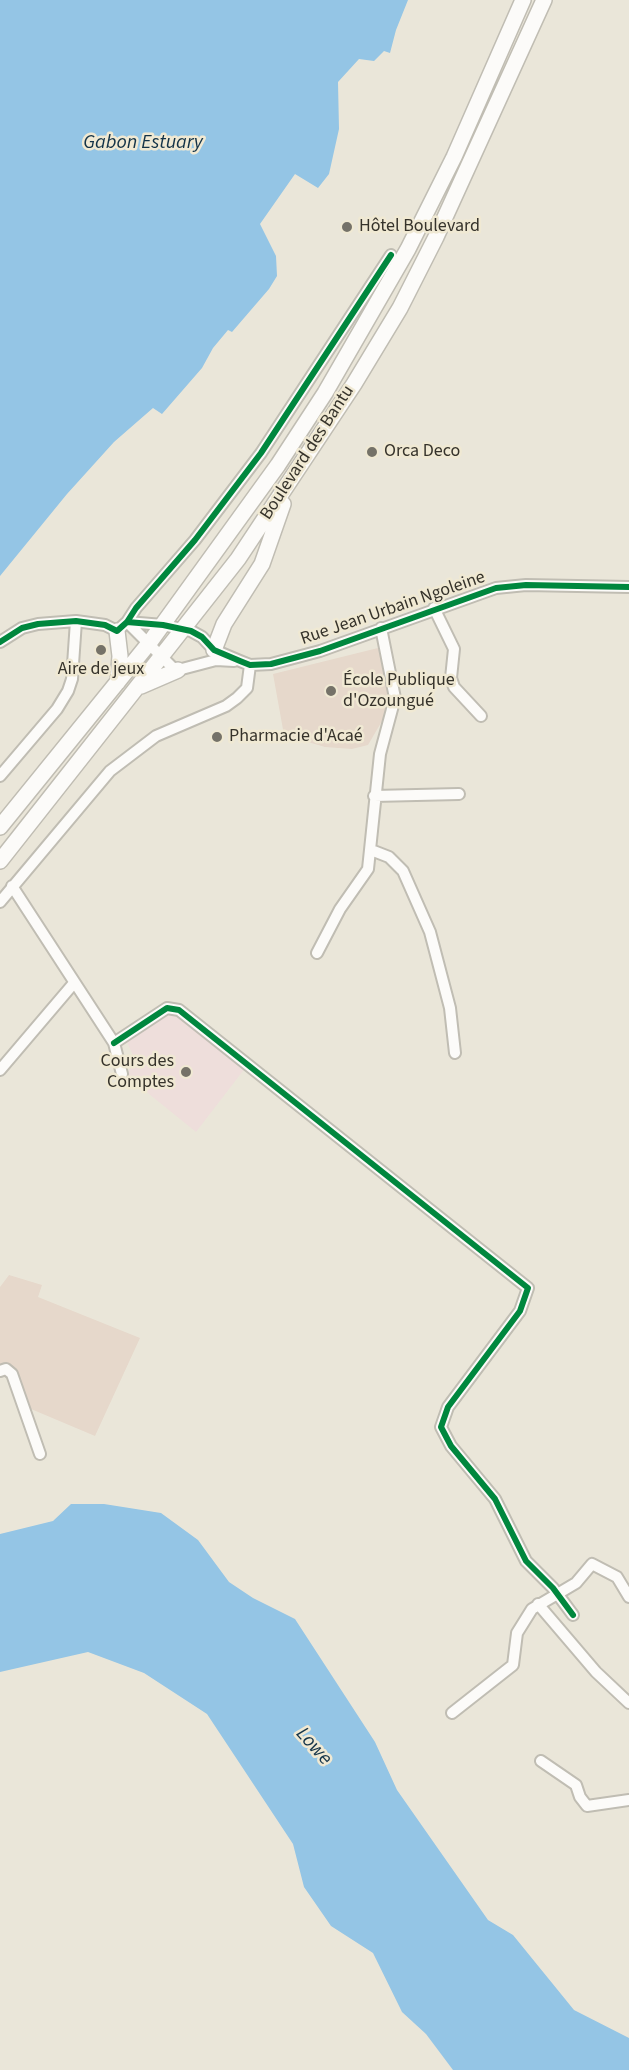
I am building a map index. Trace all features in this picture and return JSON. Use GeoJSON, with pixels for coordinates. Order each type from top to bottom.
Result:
{"type":"FeatureCollection","features":[{"type":"Feature","properties":{"kind":"highway","name":"Boulevard des Bantu"},"geometry":{"type":"LineString","coordinates":[[0,827],[163,625],[278,465],[356,343],[408,249],[454,157],[524,0]]}},
{"type":"Feature","properties":{"kind":"highway","name":"Boulevard des Bantu"},"geometry":{"type":"LineString","coordinates":[[0,861],[163,657],[238,559],[290,484],[400,308],[436,237],[544,0]]}},
{"type":"Feature","properties":{"kind":"highway"},"geometry":{"type":"LineString","coordinates":[[214,650],[224,624],[262,564],[290,484]]}},
{"type":"Feature","properties":{"kind":"highway"},"geometry":{"type":"LineString","coordinates":[[118,682],[122,626]]}},
{"type":"Feature","properties":{"kind":"highway"},"geometry":{"type":"LineString","coordinates":[[136,689],[178,670]]}},
{"type":"Feature","properties":{"kind":"street"},"geometry":{"type":"LineString","coordinates":[[122,626],[195,540],[261,453],[391,255]]}},
{"type":"Feature","properties":{"kind":"street","name":"Rue Jean Urbain Ngoleine"},"geometry":{"type":"LineString","coordinates":[[178,670],[216,660],[245,663],[303,657],[434,608],[510,586],[629,587]]}},
{"type":"Feature","properties":{"kind":"street"},"geometry":{"type":"LineString","coordinates":[[434,608],[454,649],[451,678],[454,687],[481,716]]}},
{"type":"Feature","properties":{"kind":"street"},"geometry":{"type":"LineString","coordinates":[[0,776],[57,709],[68,691],[72,679],[76,621]]}},
{"type":"Feature","properties":{"kind":"street"},"geometry":{"type":"LineString","coordinates":[[0,642],[22,628],[38,624],[76,621],[122,626],[163,625],[184,629],[202,637],[214,650],[245,663],[247,688],[226,706],[156,736],[110,771],[0,902]]}},
{"type":"Feature","properties":{"kind":"street"},"geometry":{"type":"LineString","coordinates":[[122,626],[150,642],[178,670]]}},
{"type":"Feature","properties":{"kind":"street"},"geometry":{"type":"LineString","coordinates":[[317,953],[340,909],[368,869],[374,796],[382,741],[393,714],[395,698],[381,628]]}},
{"type":"Feature","properties":{"kind":"street"},"geometry":{"type":"LineString","coordinates":[[374,796],[459,794]]}},
{"type":"Feature","properties":{"kind":"street"},"geometry":{"type":"LineString","coordinates":[[371,849],[389,857],[403,872],[430,932],[450,1008],[455,1053]]}},
{"type":"Feature","properties":{"kind":"street"},"geometry":{"type":"LineString","coordinates":[[12,886],[114,1043],[122,1074]]}},
{"type":"Feature","properties":{"kind":"street"},"geometry":{"type":"LineString","coordinates":[[0,1070],[74,983]]}},
{"type":"Feature","properties":{"kind":"street"},"geometry":{"type":"LineString","coordinates":[[114,1043],[167,1008],[180,1010],[528,1288],[520,1311],[448,1407],[441,1427],[451,1446],[495,1499],[526,1561],[558,1593],[573,1615]]}},
{"type":"Feature","properties":{"kind":"street"},"geometry":{"type":"LineString","coordinates":[[0,1371],[6,1369],[12,1374],[40,1454]]}},
{"type":"Feature","properties":{"kind":"street"},"geometry":{"type":"LineString","coordinates":[[452,1713],[513,1665],[517,1633],[538,1604],[576,1583],[592,1564],[616,1577],[629,1597]]}},
{"type":"Feature","properties":{"kind":"street"},"geometry":{"type":"LineString","coordinates":[[538,1604],[596,1672],[629,1702]]}},
{"type":"Feature","properties":{"kind":"street"},"geometry":{"type":"LineString","coordinates":[[542,1761],[571,1779],[587,1806],[629,1800]]}},
{"type":"Feature","properties":{"kind":"shaded area","name":"École Publique d'Ozoungué"},"geometry":{"type":"Polygon","coordinates":[[[382,647],[389,709],[368,745],[352,749],[325,747],[284,735],[273,674],[382,647]]]}},
{"type":"Feature","properties":{"kind":"shaded area","name":"Cours des Comptes"},"geometry":{"type":"Polygon","coordinates":[[[170,1009],[246,1067],[196,1132],[128,1077],[132,1053],[126,1040],[170,1009]]]}},
{"type":"Feature","properties":{"kind":"shaded area"},"geometry":{"type":"Polygon","coordinates":[[[9,1275],[42,1285],[38,1297],[140,1338],[95,1436],[31,1409],[12,1365],[0,1365],[0,1287],[9,1275]]]}},
{"type":"Feature","properties":{"kind":"water","name":"Gabon Estuary"},"geometry":{"type":"Polygon","coordinates":[[[0,0],[408,0],[390,53],[384,51],[374,61],[359,59],[338,82],[339,129],[329,174],[318,188],[295,174],[260,224],[276,256],[277,276],[269,289],[232,332],[228,330],[213,348],[202,368],[162,414],[153,408],[114,442],[67,494],[0,576],[0,0]]]}},
{"type":"Feature","properties":{"kind":"water","name":"Lowe"},"geometry":{"type":"Polygon","coordinates":[[[71,1504],[104,1504],[161,1513],[198,1540],[229,1582],[253,1598],[295,1619],[375,1742],[397,1790],[488,1920],[513,1935],[574,2010],[629,2038],[629,2070],[453,2070],[426,2034],[402,2012],[373,1953],[331,1926],[304,1887],[293,1844],[207,1714],[144,1673],[88,1652],[0,1672],[0,1534],[53,1521],[71,1504]]]}},
{"type":"Feature","properties":{"kind":"cycle path"},"geometry":{"type":"LineString","coordinates":[[0,642],[22,628],[38,624],[76,621],[105,625],[117,631],[127,622],[136,608],[195,540],[261,453],[391,255]]}},
{"type":"Feature","properties":{"kind":"cycle path"},"geometry":{"type":"LineString","coordinates":[[127,622],[163,625],[191,631],[202,637],[214,650],[240,661],[250,665],[271,664],[320,651],[496,588],[526,585],[629,587]]}},
{"type":"Feature","properties":{"kind":"cycle path"},"geometry":{"type":"LineString","coordinates":[[114,1043],[167,1008],[179,1010],[528,1288],[520,1311],[448,1407],[441,1427],[451,1446],[495,1499],[526,1561],[553,1588],[573,1615]]}},
{"type":"Feature","properties":{"kind":"place","name":"Hôtel Boulevard"},"geometry":{"type":"Point","coordinates":[347,227]}},
{"type":"Feature","properties":{"kind":"place","name":"Orca Deco"},"geometry":{"type":"Point","coordinates":[372,452]}},
{"type":"Feature","properties":{"kind":"place","name":"Aire de jeux"},"geometry":{"type":"Point","coordinates":[101,650]}},
{"type":"Feature","properties":{"kind":"place","name":"École Publique d'Ozoungué"},"geometry":{"type":"Point","coordinates":[331,691]}},
{"type":"Feature","properties":{"kind":"place","name":"Pharmacie d'Acaé"},"geometry":{"type":"Point","coordinates":[217,737]}},
{"type":"Feature","properties":{"kind":"place","name":"Cours des Comptes"},"geometry":{"type":"Point","coordinates":[186,1072]}}]}
